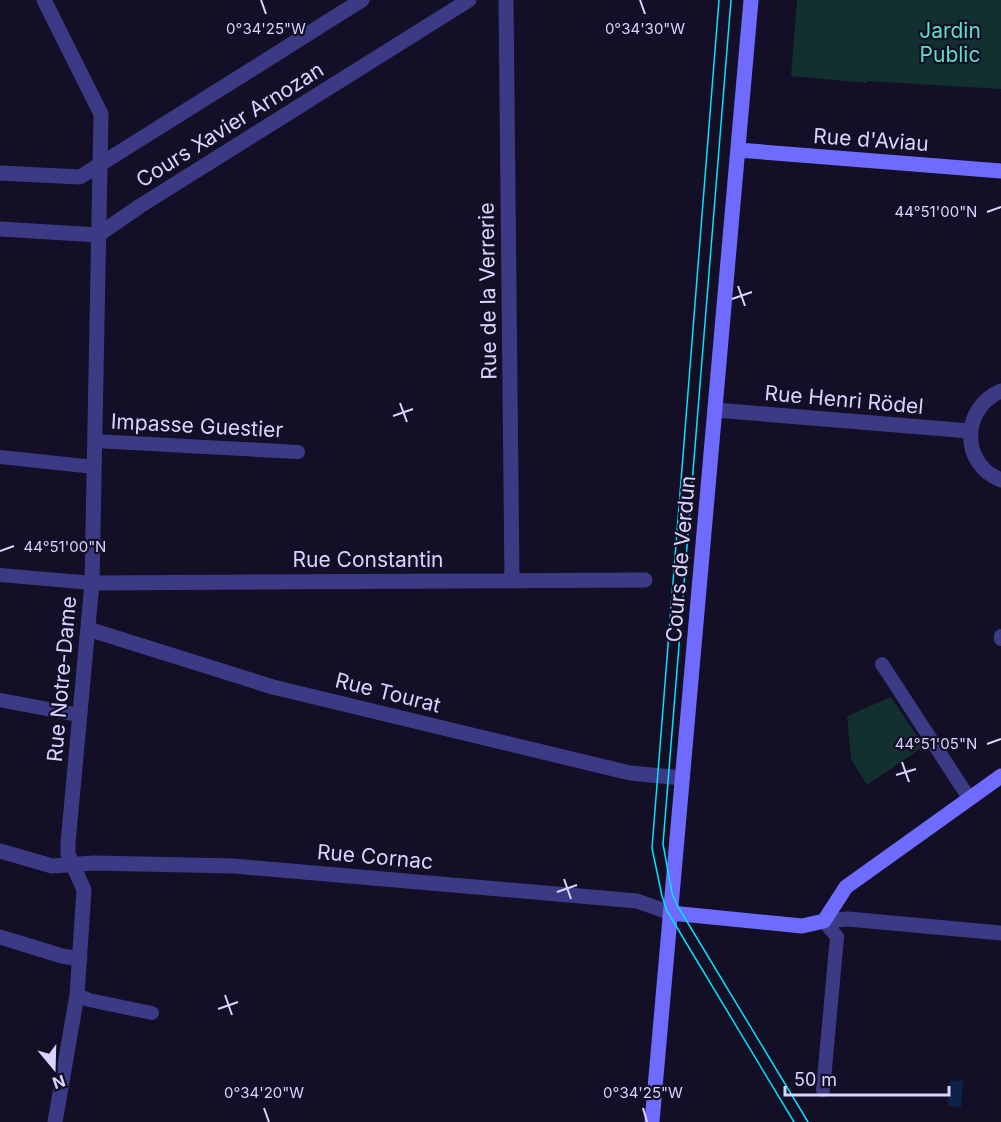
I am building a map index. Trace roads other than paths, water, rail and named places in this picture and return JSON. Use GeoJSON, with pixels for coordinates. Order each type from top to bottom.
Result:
{"type":"FeatureCollection","features":[{"type":"Feature","properties":{"kind":"main road","name":"Cours de Verdun"},"geometry":{"type":"LineString","coordinates":[[652,1122],[751,0]]}},
{"type":"Feature","properties":{"kind":"main road","name":"Rue d'Aviau"},"geometry":{"type":"LineString","coordinates":[[738,150],[1001,171]]}},
{"type":"Feature","properties":{"kind":"main road"},"geometry":{"type":"LineString","coordinates":[[671,912],[802,926],[824,921],[846,887],[1001,776]]}},
{"type":"Feature","properties":{"kind":"street","name":"Rue Notre-Dame"},"geometry":{"type":"LineString","coordinates":[[44,0],[101,114],[92,583],[68,843],[68,854],[84,890],[77,995],[55,1122]]}},
{"type":"Feature","properties":{"kind":"street","name":"Cours Xavier Arnozan"},"geometry":{"type":"LineString","coordinates":[[0,173],[80,177],[362,0]]}},
{"type":"Feature","properties":{"kind":"street","name":"Cours Xavier Arnozan"},"geometry":{"type":"LineString","coordinates":[[98,235],[140,206],[469,0]]}},
{"type":"Feature","properties":{"kind":"street","name":"Rue de la Verrerie"},"geometry":{"type":"LineString","coordinates":[[506,0],[512,581]]}},
{"type":"Feature","properties":{"kind":"street"},"geometry":{"type":"LineString","coordinates":[[0,229],[98,235]]}},
{"type":"Feature","properties":{"kind":"street"},"geometry":{"type":"LineString","coordinates":[[1001,391],[981,404],[973,417],[970,431],[971,446],[976,460],[986,471],[1001,480]]}},
{"type":"Feature","properties":{"kind":"street","name":"Rue Henri Rödel"},"geometry":{"type":"LineString","coordinates":[[715,410],[970,431]]}},
{"type":"Feature","properties":{"kind":"street","name":"Rue Constantin"},"geometry":{"type":"LineString","coordinates":[[92,583],[645,580]]}},
{"type":"Feature","properties":{"kind":"street","name":"Rue Tourat"},"geometry":{"type":"LineString","coordinates":[[88,629],[273,687],[630,773],[682,778]]}},
{"type":"Feature","properties":{"kind":"street","name":"Rue Cornac"},"geometry":{"type":"LineString","coordinates":[[0,851],[52,866],[94,863],[234,866],[637,901],[671,912]]}},
{"type":"Feature","properties":{"kind":"street"},"geometry":{"type":"LineString","coordinates":[[824,921],[848,919],[1001,933]]}},
{"type":"Feature","properties":{"kind":"street"},"geometry":{"type":"LineString","coordinates":[[0,938],[80,959]]}},
{"type":"Feature","properties":{"kind":"lane","name":"Impasse Guestier"},"geometry":{"type":"LineString","coordinates":[[95,441],[298,452]]}},
{"type":"Feature","properties":{"kind":"lane"},"geometry":{"type":"LineString","coordinates":[[0,457],[94,467]]}},
{"type":"Feature","properties":{"kind":"lane"},"geometry":{"type":"LineString","coordinates":[[0,575],[92,583]]}},
{"type":"Feature","properties":{"kind":"lane"},"geometry":{"type":"LineString","coordinates":[[882,664],[969,798]]}},
{"type":"Feature","properties":{"kind":"lane"},"geometry":{"type":"LineString","coordinates":[[0,700],[79,715]]}},
{"type":"Feature","properties":{"kind":"lane"},"geometry":{"type":"LineString","coordinates":[[823,1090],[837,937],[824,921]]}},
{"type":"Feature","properties":{"kind":"lane"},"geometry":{"type":"LineString","coordinates":[[77,995],[89,1000],[152,1013]]}},
{"type":"Feature","properties":{"kind":"water"},"geometry":{"type":"Polygon","coordinates":[[[950,1080],[963,1081],[961,1107],[948,1106],[950,1080]]]}},
{"type":"Feature","properties":{"kind":"tram line"},"geometry":{"type":"LineString","coordinates":[[719,0],[652,848],[667,911],[794,1122]]}},
{"type":"Feature","properties":{"kind":"tram line"},"geometry":{"type":"LineString","coordinates":[[731,0],[663,844],[672,893],[677,905],[808,1122]]}},
{"type":"Feature","properties":{"kind":"park label","name":"Jardin Public"},"geometry":{"type":"Point","coordinates":[950,43]}}]}
